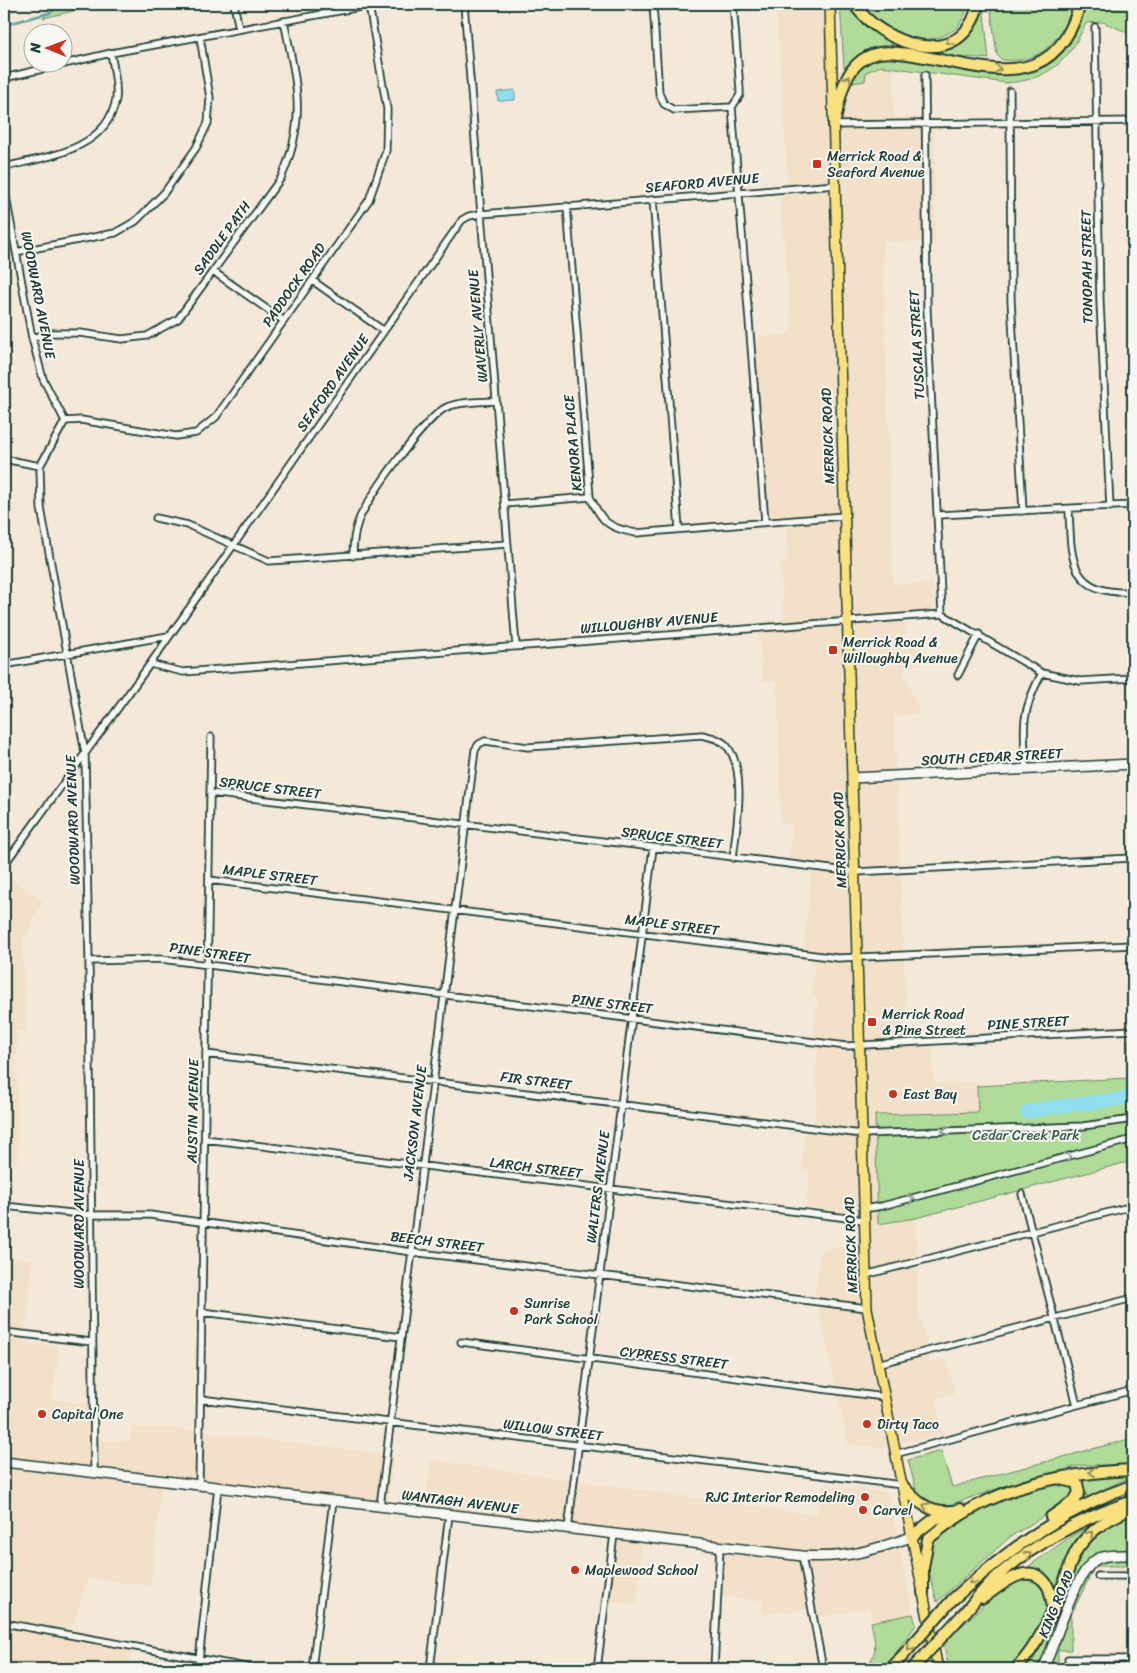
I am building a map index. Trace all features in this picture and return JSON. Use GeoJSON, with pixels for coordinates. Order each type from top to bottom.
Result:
{"type":"FeatureCollection","features":[{"type":"Feature","properties":{"kind":"highway"},"geometry":{"type":"LineString","coordinates":[[854,4],[859,11],[884,32],[913,45],[927,47],[941,45],[964,31],[972,20],[978,4]]}},
{"type":"Feature","properties":{"kind":"highway"},"geometry":{"type":"LineString","coordinates":[[834,125],[843,87],[861,61],[873,54],[902,53],[998,70],[1024,69],[1049,58],[1061,45],[1070,32],[1080,4]]}},
{"type":"Feature","properties":{"kind":"highway"},"geometry":{"type":"LineString","coordinates":[[911,1537],[933,1520],[1052,1478],[1089,1472],[1133,1470]]}},
{"type":"Feature","properties":{"kind":"highway"},"geometry":{"type":"LineString","coordinates":[[891,1669],[952,1600],[1052,1516],[1074,1501],[1079,1493],[1077,1483],[1068,1479],[1052,1478]]}},
{"type":"Feature","properties":{"kind":"highway"},"geometry":{"type":"LineString","coordinates":[[902,1485],[915,1500],[927,1508],[940,1512],[957,1510]]}},
{"type":"Feature","properties":{"kind":"highway"},"geometry":{"type":"LineString","coordinates":[[995,1563],[1046,1526],[1082,1506],[1133,1485]]}},
{"type":"Feature","properties":{"kind":"highway"},"geometry":{"type":"LineString","coordinates":[[912,1669],[991,1583],[1020,1560],[1088,1519],[1133,1501]]}},
{"type":"Feature","properties":{"kind":"highway"},"geometry":{"type":"LineString","coordinates":[[923,1593],[923,1568],[928,1539],[961,1514],[983,1503]]}},
{"type":"Feature","properties":{"kind":"highway"},"geometry":{"type":"LineString","coordinates":[[1016,1669],[1026,1658],[1042,1633],[1078,1548],[1103,1523],[1133,1508]]}},
{"type":"Feature","properties":{"kind":"highway"},"geometry":{"type":"LineString","coordinates":[[966,1611],[1008,1579],[1020,1574],[1030,1574],[1040,1578],[1048,1586],[1053,1608]]}},
{"type":"Feature","properties":{"kind":"main road","name":"MERRICK ROAD"},"geometry":{"type":"LineString","coordinates":[[830,4],[867,1308],[911,1537],[939,1668]]}},
{"type":"Feature","properties":{"kind":"main road","name":"SOUTH CEDAR STREET"},"geometry":{"type":"LineString","coordinates":[[852,778],[1133,764]]}},
{"type":"Feature","properties":{"kind":"main road","name":"WANTAGH AVENUE"},"geometry":{"type":"LineString","coordinates":[[4,1462],[819,1558],[862,1554],[911,1537]]}},
{"type":"Feature","properties":{"kind":"main road","name":"KING ROAD"},"geometry":{"type":"LineString","coordinates":[[1043,1669],[1085,1570],[1098,1558],[1110,1555],[1133,1555]]}},
{"type":"Feature","properties":{"kind":"street"},"geometry":{"type":"LineString","coordinates":[[234,4],[239,28]]}},
{"type":"Feature","properties":{"kind":"street"},"geometry":{"type":"LineString","coordinates":[[4,78],[111,52],[377,4]]}},
{"type":"Feature","properties":{"kind":"street","name":"WAVERLY AVENUE"},"geometry":{"type":"LineString","coordinates":[[464,4],[516,646]]}},
{"type":"Feature","properties":{"kind":"street"},"geometry":{"type":"LineString","coordinates":[[653,4],[660,93],[664,104],[674,110],[732,107]]}},
{"type":"Feature","properties":{"kind":"street"},"geometry":{"type":"LineString","coordinates":[[733,4],[740,95],[732,107],[765,522]]}},
{"type":"Feature","properties":{"kind":"street","name":"PADDOCK ROAD"},"geometry":{"type":"LineString","coordinates":[[65,421],[80,420],[176,436],[196,433],[216,417],[369,200],[386,151],[387,109],[369,5]]}},
{"type":"Feature","properties":{"kind":"street","name":"SADDLE PATH"},"geometry":{"type":"LineString","coordinates":[[32,338],[50,332],[80,333],[122,339],[147,336],[178,319],[281,178],[291,155],[297,128],[298,96],[284,21]]}},
{"type":"Feature","properties":{"kind":"street","name":"TONOPAH STREET"},"geometry":{"type":"LineString","coordinates":[[1095,27],[1100,302],[1110,507]]}},
{"type":"Feature","properties":{"kind":"street"},"geometry":{"type":"LineString","coordinates":[[16,252],[115,233],[136,222],[164,193],[196,148],[208,123],[210,98],[200,37]]}},
{"type":"Feature","properties":{"kind":"street"},"geometry":{"type":"LineString","coordinates":[[4,167],[73,150],[97,133],[109,116],[116,98],[111,52]]}},
{"type":"Feature","properties":{"kind":"street","name":"TUSCALA STREET"},"geometry":{"type":"LineString","coordinates":[[925,75],[927,309],[939,515],[942,614]]}},
{"type":"Feature","properties":{"kind":"street"},"geometry":{"type":"LineString","coordinates":[[1010,91],[1011,300],[1023,511]]}},
{"type":"Feature","properties":{"kind":"street"},"geometry":{"type":"LineString","coordinates":[[834,125],[1133,121]]}},
{"type":"Feature","properties":{"kind":"street","name":"SEAFORD AVENUE"},"geometry":{"type":"LineString","coordinates":[[4,865],[150,664],[462,220],[469,216],[481,214],[836,184]]}},
{"type":"Feature","properties":{"kind":"street","name":"WOODWARD AVENUE"},"geometry":{"type":"LineString","coordinates":[[4,186],[32,338],[43,379],[65,421]]}},
{"type":"Feature","properties":{"kind":"street"},"geometry":{"type":"LineString","coordinates":[[653,199],[679,529]]}},
{"type":"Feature","properties":{"kind":"street","name":"KENORA PLACE"},"geometry":{"type":"LineString","coordinates":[[567,206],[590,497],[599,516],[617,530],[636,533],[844,516]]}},
{"type":"Feature","properties":{"kind":"street"},"geometry":{"type":"LineString","coordinates":[[214,272],[284,321]]}},
{"type":"Feature","properties":{"kind":"street"},"geometry":{"type":"LineString","coordinates":[[313,281],[384,331]]}},
{"type":"Feature","properties":{"kind":"street"},"geometry":{"type":"LineString","coordinates":[[353,556],[354,534],[363,511],[420,431],[434,415],[452,406],[496,401]]}},
{"type":"Feature","properties":{"kind":"street"},"geometry":{"type":"LineString","coordinates":[[4,459],[40,466],[65,421]]}},
{"type":"Feature","properties":{"kind":"street","name":"WOODWARD AVENUE"},"geometry":{"type":"LineString","coordinates":[[40,466],[41,508],[85,753],[94,1472]]}},
{"type":"Feature","properties":{"kind":"street"},"geometry":{"type":"LineString","coordinates":[[505,504],[590,497]]}},
{"type":"Feature","properties":{"kind":"street"},"geometry":{"type":"LineString","coordinates":[[939,515],[1133,505]]}},
{"type":"Feature","properties":{"kind":"street"},"geometry":{"type":"LineString","coordinates":[[1069,509],[1071,554],[1077,570],[1086,582],[1101,590],[1133,592]]}},
{"type":"Feature","properties":{"kind":"street"},"geometry":{"type":"LineString","coordinates":[[156,518],[188,525],[268,561],[508,544]]}},
{"type":"Feature","properties":{"kind":"street"},"geometry":{"type":"LineString","coordinates":[[942,614],[979,634],[1042,673],[1080,680],[1133,678]]}},
{"type":"Feature","properties":{"kind":"street","name":"WILLOUGHBY AVENUE"},"geometry":{"type":"LineString","coordinates":[[150,664],[183,672],[942,614]]}},
{"type":"Feature","properties":{"kind":"street"},"geometry":{"type":"LineString","coordinates":[[958,675],[979,634]]}},
{"type":"Feature","properties":{"kind":"street"},"geometry":{"type":"LineString","coordinates":[[4,665],[168,636]]}},
{"type":"Feature","properties":{"kind":"street"},"geometry":{"type":"LineString","coordinates":[[1026,769],[1023,723],[1029,696],[1042,673]]}},
{"type":"Feature","properties":{"kind":"street","name":"JACKSON AVENUE"},"geometry":{"type":"LineString","coordinates":[[380,1506],[475,750],[479,744],[485,741],[528,747],[702,735],[715,738],[725,744],[737,764],[738,814],[733,858]]}},
{"type":"Feature","properties":{"kind":"street","name":"AUSTIN AVENUE"},"geometry":{"type":"LineString","coordinates":[[199,1485],[211,737]]}},
{"type":"Feature","properties":{"kind":"street","name":"SPRUCE STREET"},"geometry":{"type":"LineString","coordinates":[[210,793],[854,872],[1133,858]]}},
{"type":"Feature","properties":{"kind":"street","name":"WALTERS AVENUE"},"geometry":{"type":"LineString","coordinates":[[568,1529],[653,848]]}},
{"type":"Feature","properties":{"kind":"street","name":"MAPLE STREET"},"geometry":{"type":"LineString","coordinates":[[209,880],[838,958],[1133,945]]}},
{"type":"Feature","properties":{"kind":"street","name":"PINE STREET"},"geometry":{"type":"LineString","coordinates":[[89,961],[161,959],[842,1046],[1133,1030]]}},
{"type":"Feature","properties":{"kind":"street","name":"FIR STREET"},"geometry":{"type":"LineString","coordinates":[[206,1054],[862,1134],[1083,1126],[1133,1119]]}},
{"type":"Feature","properties":{"kind":"street","name":"LARCH STREET"},"geometry":{"type":"LineString","coordinates":[[205,1139],[864,1220]]}},
{"type":"Feature","properties":{"kind":"street"},"geometry":{"type":"LineString","coordinates":[[863,1209],[882,1206],[1133,1139]]}},
{"type":"Feature","properties":{"kind":"street"},"geometry":{"type":"LineString","coordinates":[[1022,1194],[1076,1405]]}},
{"type":"Feature","properties":{"kind":"street","name":"BEECH STREET"},"geometry":{"type":"LineString","coordinates":[[4,1206],[91,1215],[150,1215],[412,1252],[867,1308]]}},
{"type":"Feature","properties":{"kind":"street"},"geometry":{"type":"LineString","coordinates":[[865,1275],[1133,1206]]}},
{"type":"Feature","properties":{"kind":"street"},"geometry":{"type":"LineString","coordinates":[[877,1364],[1133,1298]]}},
{"type":"Feature","properties":{"kind":"street"},"geometry":{"type":"LineString","coordinates":[[202,1312],[401,1337]]}},
{"type":"Feature","properties":{"kind":"street"},"geometry":{"type":"LineString","coordinates":[[4,1332],[92,1342]]}},
{"type":"Feature","properties":{"kind":"street","name":"CYPRESS STREET"},"geometry":{"type":"LineString","coordinates":[[461,1342],[884,1397]]}},
{"type":"Feature","properties":{"kind":"street"},"geometry":{"type":"LineString","coordinates":[[895,1454],[1133,1390]]}},
{"type":"Feature","properties":{"kind":"street","name":"WILLOW STREET"},"geometry":{"type":"LineString","coordinates":[[201,1399],[902,1485]]}},
{"type":"Feature","properties":{"kind":"street"},"geometry":{"type":"LineString","coordinates":[[198,1669],[218,1487]]}},
{"type":"Feature","properties":{"kind":"street"},"geometry":{"type":"LineString","coordinates":[[312,1669],[333,1501]]}},
{"type":"Feature","properties":{"kind":"street"},"geometry":{"type":"LineString","coordinates":[[430,1669],[449,1514]]}},
{"type":"Feature","properties":{"kind":"street"},"geometry":{"type":"LineString","coordinates":[[597,1669],[614,1534]]}},
{"type":"Feature","properties":{"kind":"street"},"geometry":{"type":"LineString","coordinates":[[714,1669],[720,1547]]}},
{"type":"Feature","properties":{"kind":"street"},"geometry":{"type":"LineString","coordinates":[[802,1556],[823,1669]]}},
{"type":"Feature","properties":{"kind":"street"},"geometry":{"type":"LineString","coordinates":[[1098,1576],[1133,1576]]}},
{"type":"Feature","properties":{"kind":"street"},"geometry":{"type":"LineString","coordinates":[[4,1623],[257,1669]]}},
{"type":"Feature","properties":{"kind":"street"},"geometry":{"type":"LineString","coordinates":[[1068,1660],[1133,1660]]}},
{"type":"Feature","properties":{"kind":"shaded area"},"geometry":{"type":"Polygon","coordinates":[[[776,4],[835,4],[837,70],[893,67],[894,117],[934,117],[935,242],[883,242],[893,584],[933,583],[934,611],[904,612],[906,642],[925,641],[926,659],[903,670],[920,714],[894,716],[907,1038],[932,1037],[934,1083],[977,1082],[979,1112],[875,1115],[878,1224],[916,1218],[918,1306],[930,1362],[946,1358],[955,1393],[936,1398],[943,1434],[879,1448],[848,1444],[815,1294],[820,1251],[854,1244],[853,1213],[806,1207],[810,1172],[801,1171],[806,1123],[814,1123],[819,1086],[815,1085],[818,1038],[813,1037],[818,998],[811,997],[816,951],[803,949],[813,865],[789,861],[792,824],[781,823],[777,681],[763,681],[758,622],[784,619],[780,563],[788,562],[786,516],[767,518],[754,338],[792,334],[779,186],[788,185],[776,4]]]}},
{"type":"Feature","properties":{"kind":"shaded area"},"geometry":{"type":"Polygon","coordinates":[[[4,874],[43,901],[23,942],[25,1031],[17,1031],[18,1162],[4,1160],[4,874]]]}},
{"type":"Feature","properties":{"kind":"shaded area"},"geometry":{"type":"Polygon","coordinates":[[[4,1256],[33,1259],[24,1343],[59,1347],[52,1400],[90,1403],[91,1440],[131,1441],[131,1427],[164,1427],[394,1455],[388,1503],[163,1474],[150,1586],[88,1578],[71,1630],[134,1642],[128,1669],[4,1669],[4,1256]]]}},
{"type":"Feature","properties":{"kind":"shaded area"},"geometry":{"type":"Polygon","coordinates":[[[431,1460],[817,1515],[823,1484],[889,1493],[913,1614],[873,1623],[869,1608],[815,1618],[813,1609],[763,1614],[762,1601],[719,1596],[721,1553],[642,1544],[637,1604],[609,1602],[616,1540],[424,1517],[431,1460]]]}},
{"type":"Feature","properties":{"kind":"green space"},"geometry":{"type":"Polygon","coordinates":[[[57,4],[104,4],[43,18],[57,4]]]}},
{"type":"Feature","properties":{"kind":"green space"},"geometry":{"type":"Polygon","coordinates":[[[840,4],[848,4],[854,14],[893,45],[891,48],[866,54],[844,68],[840,4]]]}},
{"type":"Feature","properties":{"kind":"green space"},"geometry":{"type":"Polygon","coordinates":[[[859,4],[969,4],[969,6],[955,29],[942,36],[916,39],[891,29],[859,4]]]}},
{"type":"Feature","properties":{"kind":"green space"},"geometry":{"type":"Polygon","coordinates":[[[980,4],[983,4],[989,59],[968,57],[961,61],[927,55],[928,49],[957,40],[980,4]]]}},
{"type":"Feature","properties":{"kind":"green space"},"geometry":{"type":"Polygon","coordinates":[[[990,4],[1074,4],[1056,38],[1048,47],[1029,58],[1002,60],[997,55],[990,4]]]}},
{"type":"Feature","properties":{"kind":"green space"},"geometry":{"type":"Polygon","coordinates":[[[1083,4],[1133,4],[1133,35],[1103,22],[1086,23],[1065,58],[1046,73],[1021,81],[1006,83],[881,66],[866,72],[865,81],[852,83],[857,69],[879,56],[1037,67],[1058,57],[1073,36],[1083,4]]]}},
{"type":"Feature","properties":{"kind":"green space","name":"Cedar Creek Park"},"geometry":{"type":"Polygon","coordinates":[[[1128,1040],[1133,1040],[1133,1163],[1124,1163],[916,1218],[878,1224],[875,1115],[978,1112],[977,1086],[1129,1078],[1128,1040]]]}},
{"type":"Feature","properties":{"kind":"green space"},"geometry":{"type":"Polygon","coordinates":[[[1133,1438],[1133,1465],[1082,1465],[1026,1479],[943,1507],[928,1503],[917,1493],[908,1460],[941,1451],[952,1487],[1133,1438]]]}},
{"type":"Feature","properties":{"kind":"green space"},"geometry":{"type":"Polygon","coordinates":[[[1081,1476],[1130,1477],[1087,1497],[1081,1476]]]}},
{"type":"Feature","properties":{"kind":"green space"},"geometry":{"type":"Polygon","coordinates":[[[1062,1482],[1074,1486],[1076,1491],[1070,1500],[1010,1537],[937,1602],[928,1568],[932,1541],[964,1517],[1023,1492],[1062,1482]]]}},
{"type":"Feature","properties":{"kind":"green space"},"geometry":{"type":"Polygon","coordinates":[[[1133,1511],[1133,1566],[1095,1566],[1071,1615],[1071,1650],[1058,1650],[1058,1669],[1026,1669],[1048,1633],[1081,1550],[1093,1534],[1108,1522],[1133,1511]]]}},
{"type":"Feature","properties":{"kind":"green space"},"geometry":{"type":"Polygon","coordinates":[[[1098,1522],[1055,1596],[1029,1566],[1070,1537],[1098,1522]]]}},
{"type":"Feature","properties":{"kind":"green space"},"geometry":{"type":"Polygon","coordinates":[[[1026,1578],[1040,1585],[1046,1595],[1047,1607],[1036,1635],[1018,1660],[1010,1669],[949,1669],[944,1646],[950,1637],[1009,1581],[1026,1578]]]}},
{"type":"Feature","properties":{"kind":"green space"},"geometry":{"type":"Polygon","coordinates":[[[913,1614],[916,1625],[884,1669],[865,1669],[875,1647],[871,1622],[913,1614]]]}},
{"type":"Feature","properties":{"kind":"water"},"geometry":{"type":"Polygon","coordinates":[[[515,90],[515,100],[498,101],[497,92],[515,90]]]}},
{"type":"Feature","properties":{"kind":"waterway"},"geometry":{"type":"LineString","coordinates":[[4,25],[49,13],[65,4]]}},
{"type":"Feature","properties":{"kind":"waterway"},"geometry":{"type":"LineString","coordinates":[[1027,1112],[1133,1096]]}},
{"type":"Feature","properties":{"kind":"place","name":"Merrick Road & Seaford Avenue"},"geometry":{"type":"Point","coordinates":[817,164]}},
{"type":"Feature","properties":{"kind":"place","name":"Merrick Road & Willoughby Avenue"},"geometry":{"type":"Point","coordinates":[833,650]}},
{"type":"Feature","properties":{"kind":"place","name":"Merrick Road & Pine Street"},"geometry":{"type":"Point","coordinates":[872,1022]}},
{"type":"Feature","properties":{"kind":"place","name":"East Bay"},"geometry":{"type":"Point","coordinates":[893,1094]}},
{"type":"Feature","properties":{"kind":"place","name":"Sunrise Park School"},"geometry":{"type":"Point","coordinates":[514,1311]}},
{"type":"Feature","properties":{"kind":"place","name":"Capital One"},"geometry":{"type":"Point","coordinates":[42,1414]}},
{"type":"Feature","properties":{"kind":"place","name":"Dirty Taco"},"geometry":{"type":"Point","coordinates":[867,1424]}},
{"type":"Feature","properties":{"kind":"place","name":"RJC Interior Remodeling"},"geometry":{"type":"Point","coordinates":[865,1497]}},
{"type":"Feature","properties":{"kind":"place","name":"Carvel"},"geometry":{"type":"Point","coordinates":[863,1510]}},
{"type":"Feature","properties":{"kind":"place","name":"Maplewood School"},"geometry":{"type":"Point","coordinates":[575,1570]}}]}
